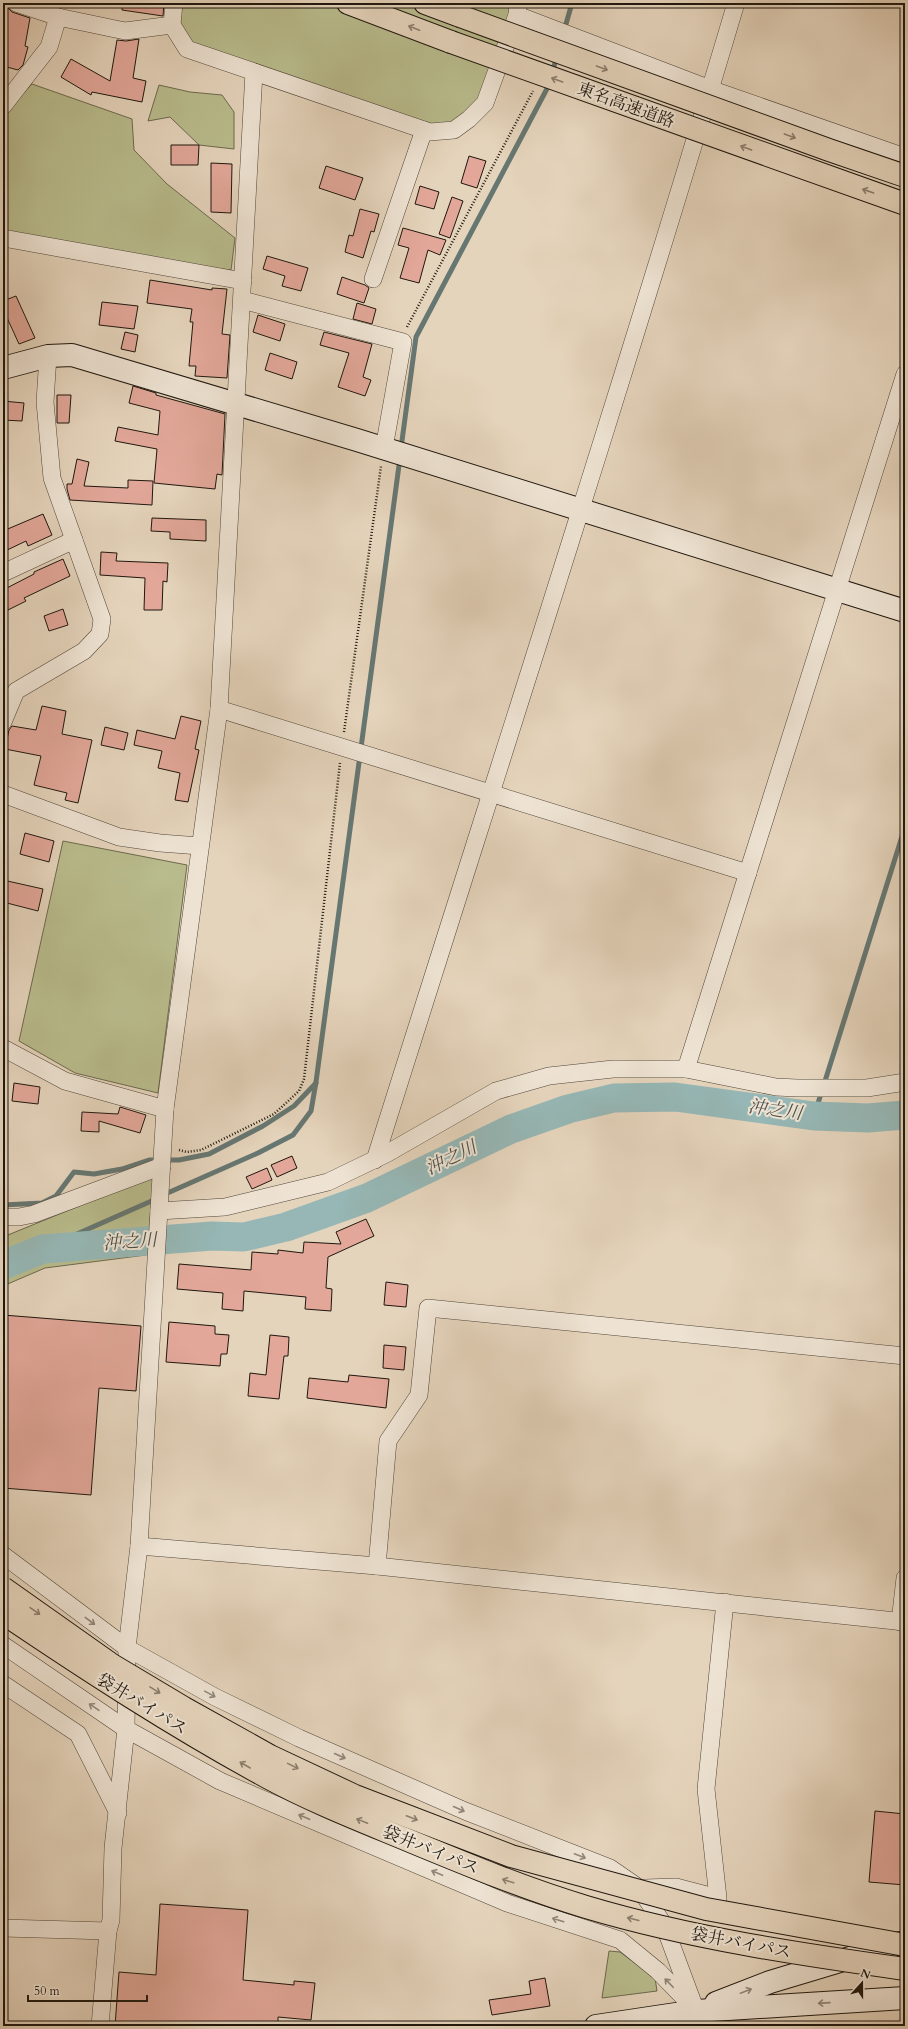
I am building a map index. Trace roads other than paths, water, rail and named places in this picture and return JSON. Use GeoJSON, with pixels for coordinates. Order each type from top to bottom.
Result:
{"type":"FeatureCollection","features":[{"type":"Feature","properties":{"kind":"highway","name":"東名高速道路"},"geometry":{"type":"LineString","coordinates":[[348,3],[451,42],[905,204]]}},
{"type":"Feature","properties":{"kind":"highway","name":"東名高速道路"},"geometry":{"type":"LineString","coordinates":[[425,3],[822,148],[905,176]]}},
{"type":"Feature","properties":{"kind":"highway","name":"袋井バイパス"},"geometry":{"type":"LineString","coordinates":[[3,1588],[112,1665],[184,1708],[270,1756],[355,1796],[511,1856],[706,1909],[905,1945]]}},
{"type":"Feature","properties":{"kind":"highway","name":"袋井バイパス"},"geometry":{"type":"LineString","coordinates":[[3,1613],[105,1682],[268,1778],[346,1814],[500,1878],[587,1907],[698,1935],[792,1953],[905,1969]]}},
{"type":"Feature","properties":{"kind":"street"},"geometry":{"type":"LineString","coordinates":[[16,3],[58,17],[125,31],[172,25]]}},
{"type":"Feature","properties":{"kind":"street"},"geometry":{"type":"LineString","coordinates":[[174,3],[172,25],[187,49],[430,132],[454,130],[469,119],[485,103],[517,9],[710,88],[905,157]]}},
{"type":"Feature","properties":{"kind":"street"},"geometry":{"type":"LineString","coordinates":[[375,1160],[580,510],[736,3]]}},
{"type":"Feature","properties":{"kind":"street"},"geometry":{"type":"LineString","coordinates":[[3,106],[49,47],[58,17]]}},
{"type":"Feature","properties":{"kind":"street"},"geometry":{"type":"LineString","coordinates":[[100,2026],[108,1931],[111,1920],[114,1848],[126,1729],[127,1648],[139,1546],[165,1109],[219,709],[254,72]]}},
{"type":"Feature","properties":{"kind":"street"},"geometry":{"type":"LineString","coordinates":[[373,279],[424,130]]}},
{"type":"Feature","properties":{"kind":"street"},"geometry":{"type":"LineString","coordinates":[[3,238],[243,281]]}},
{"type":"Feature","properties":{"kind":"street"},"geometry":{"type":"LineString","coordinates":[[242,300],[402,342],[386,449]]}},
{"type":"Feature","properties":{"kind":"street"},"geometry":{"type":"LineString","coordinates":[[3,368],[48,356],[72,355],[386,449],[905,611]]}},
{"type":"Feature","properties":{"kind":"street"},"geometry":{"type":"LineString","coordinates":[[3,722],[16,691],[84,651],[100,634],[102,619],[52,478],[45,402],[48,356]]}},
{"type":"Feature","properties":{"kind":"street"},"geometry":{"type":"LineString","coordinates":[[686,1069],[905,374]]}},
{"type":"Feature","properties":{"kind":"street"},"geometry":{"type":"LineString","coordinates":[[3,573],[74,540]]}},
{"type":"Feature","properties":{"kind":"street"},"geometry":{"type":"LineString","coordinates":[[219,709],[748,872]]}},
{"type":"Feature","properties":{"kind":"street"},"geometry":{"type":"LineString","coordinates":[[3,794],[119,837],[160,843],[200,846]]}},
{"type":"Feature","properties":{"kind":"street"},"geometry":{"type":"LineString","coordinates":[[3,1048],[65,1080],[165,1109]]}},
{"type":"Feature","properties":{"kind":"street"},"geometry":{"type":"LineString","coordinates":[[159,1211],[225,1207],[328,1182],[375,1160],[502,1089],[549,1076],[613,1069],[686,1069],[776,1086],[797,1088],[867,1088],[905,1082]]}},
{"type":"Feature","properties":{"kind":"street"},"geometry":{"type":"LineString","coordinates":[[3,1216],[19,1217],[34,1214],[162,1166]]}},
{"type":"Feature","properties":{"kind":"street"},"geometry":{"type":"LineString","coordinates":[[377,1566],[388,1441],[419,1395],[428,1308],[905,1356]]}},
{"type":"Feature","properties":{"kind":"street"},"geometry":{"type":"LineString","coordinates":[[139,1546],[377,1566],[903,1622],[905,1578]]}},
{"type":"Feature","properties":{"kind":"street"},"geometry":{"type":"LineString","coordinates":[[3,1555],[127,1648],[215,1697],[299,1738],[465,1811],[610,1868],[639,1888],[664,1925],[696,2011]]}},
{"type":"Feature","properties":{"kind":"street"},"geometry":{"type":"LineString","coordinates":[[639,1888],[676,1887],[718,1898],[706,1789],[725,1602]]}},
{"type":"Feature","properties":{"kind":"street"},"geometry":{"type":"LineString","coordinates":[[3,1645],[126,1729],[220,1781],[507,1903],[620,1940],[658,1971],[696,2011]]}},
{"type":"Feature","properties":{"kind":"street"},"geometry":{"type":"LineString","coordinates":[[3,1684],[78,1734],[118,1813]]}},
{"type":"Feature","properties":{"kind":"street"},"geometry":{"type":"LineString","coordinates":[[3,1928],[108,1931]]}},
{"type":"Feature","properties":{"kind":"street"},"geometry":{"type":"LineString","coordinates":[[696,2011],[770,1982],[864,1952],[905,1942]]}},
{"type":"Feature","properties":{"kind":"street"},"geometry":{"type":"LineString","coordinates":[[596,2026],[696,2011],[905,1998]]}},
{"type":"Feature","properties":{"kind":"waterway"},"geometry":{"type":"LineString","coordinates":[[564,31],[572,3]]}},
{"type":"Feature","properties":{"kind":"waterway"},"geometry":{"type":"LineString","coordinates":[[552,73],[557,56]]}},
{"type":"Feature","properties":{"kind":"waterway"},"geometry":{"type":"LineString","coordinates":[[401,448],[416,337],[550,83]]}},
{"type":"Feature","properties":{"kind":"waterway"},"geometry":{"type":"LineString","coordinates":[[163,1195],[258,1153],[293,1135],[311,1111],[400,458]]}},
{"type":"Feature","properties":{"kind":"waterway"},"geometry":{"type":"LineString","coordinates":[[814,1116],[905,827]]}},
{"type":"Feature","properties":{"kind":"waterway"},"geometry":{"type":"LineString","coordinates":[[3,1205],[42,1203],[56,1196],[74,1172],[94,1174],[122,1169],[149,1160],[179,1160],[209,1154],[263,1126],[294,1106],[316,1083]]}},
{"type":"Feature","properties":{"kind":"waterway","name":"沖之川"},"geometry":{"type":"LineString","coordinates":[[3,1265],[43,1249],[212,1236],[244,1237],[286,1227],[367,1198],[511,1129],[568,1109],[614,1098],[675,1097],[814,1116],[868,1118],[905,1115]]}},
{"type":"Feature","properties":{"kind":"waterway"},"geometry":{"type":"LineString","coordinates":[[43,1249],[156,1199]]}}]}
